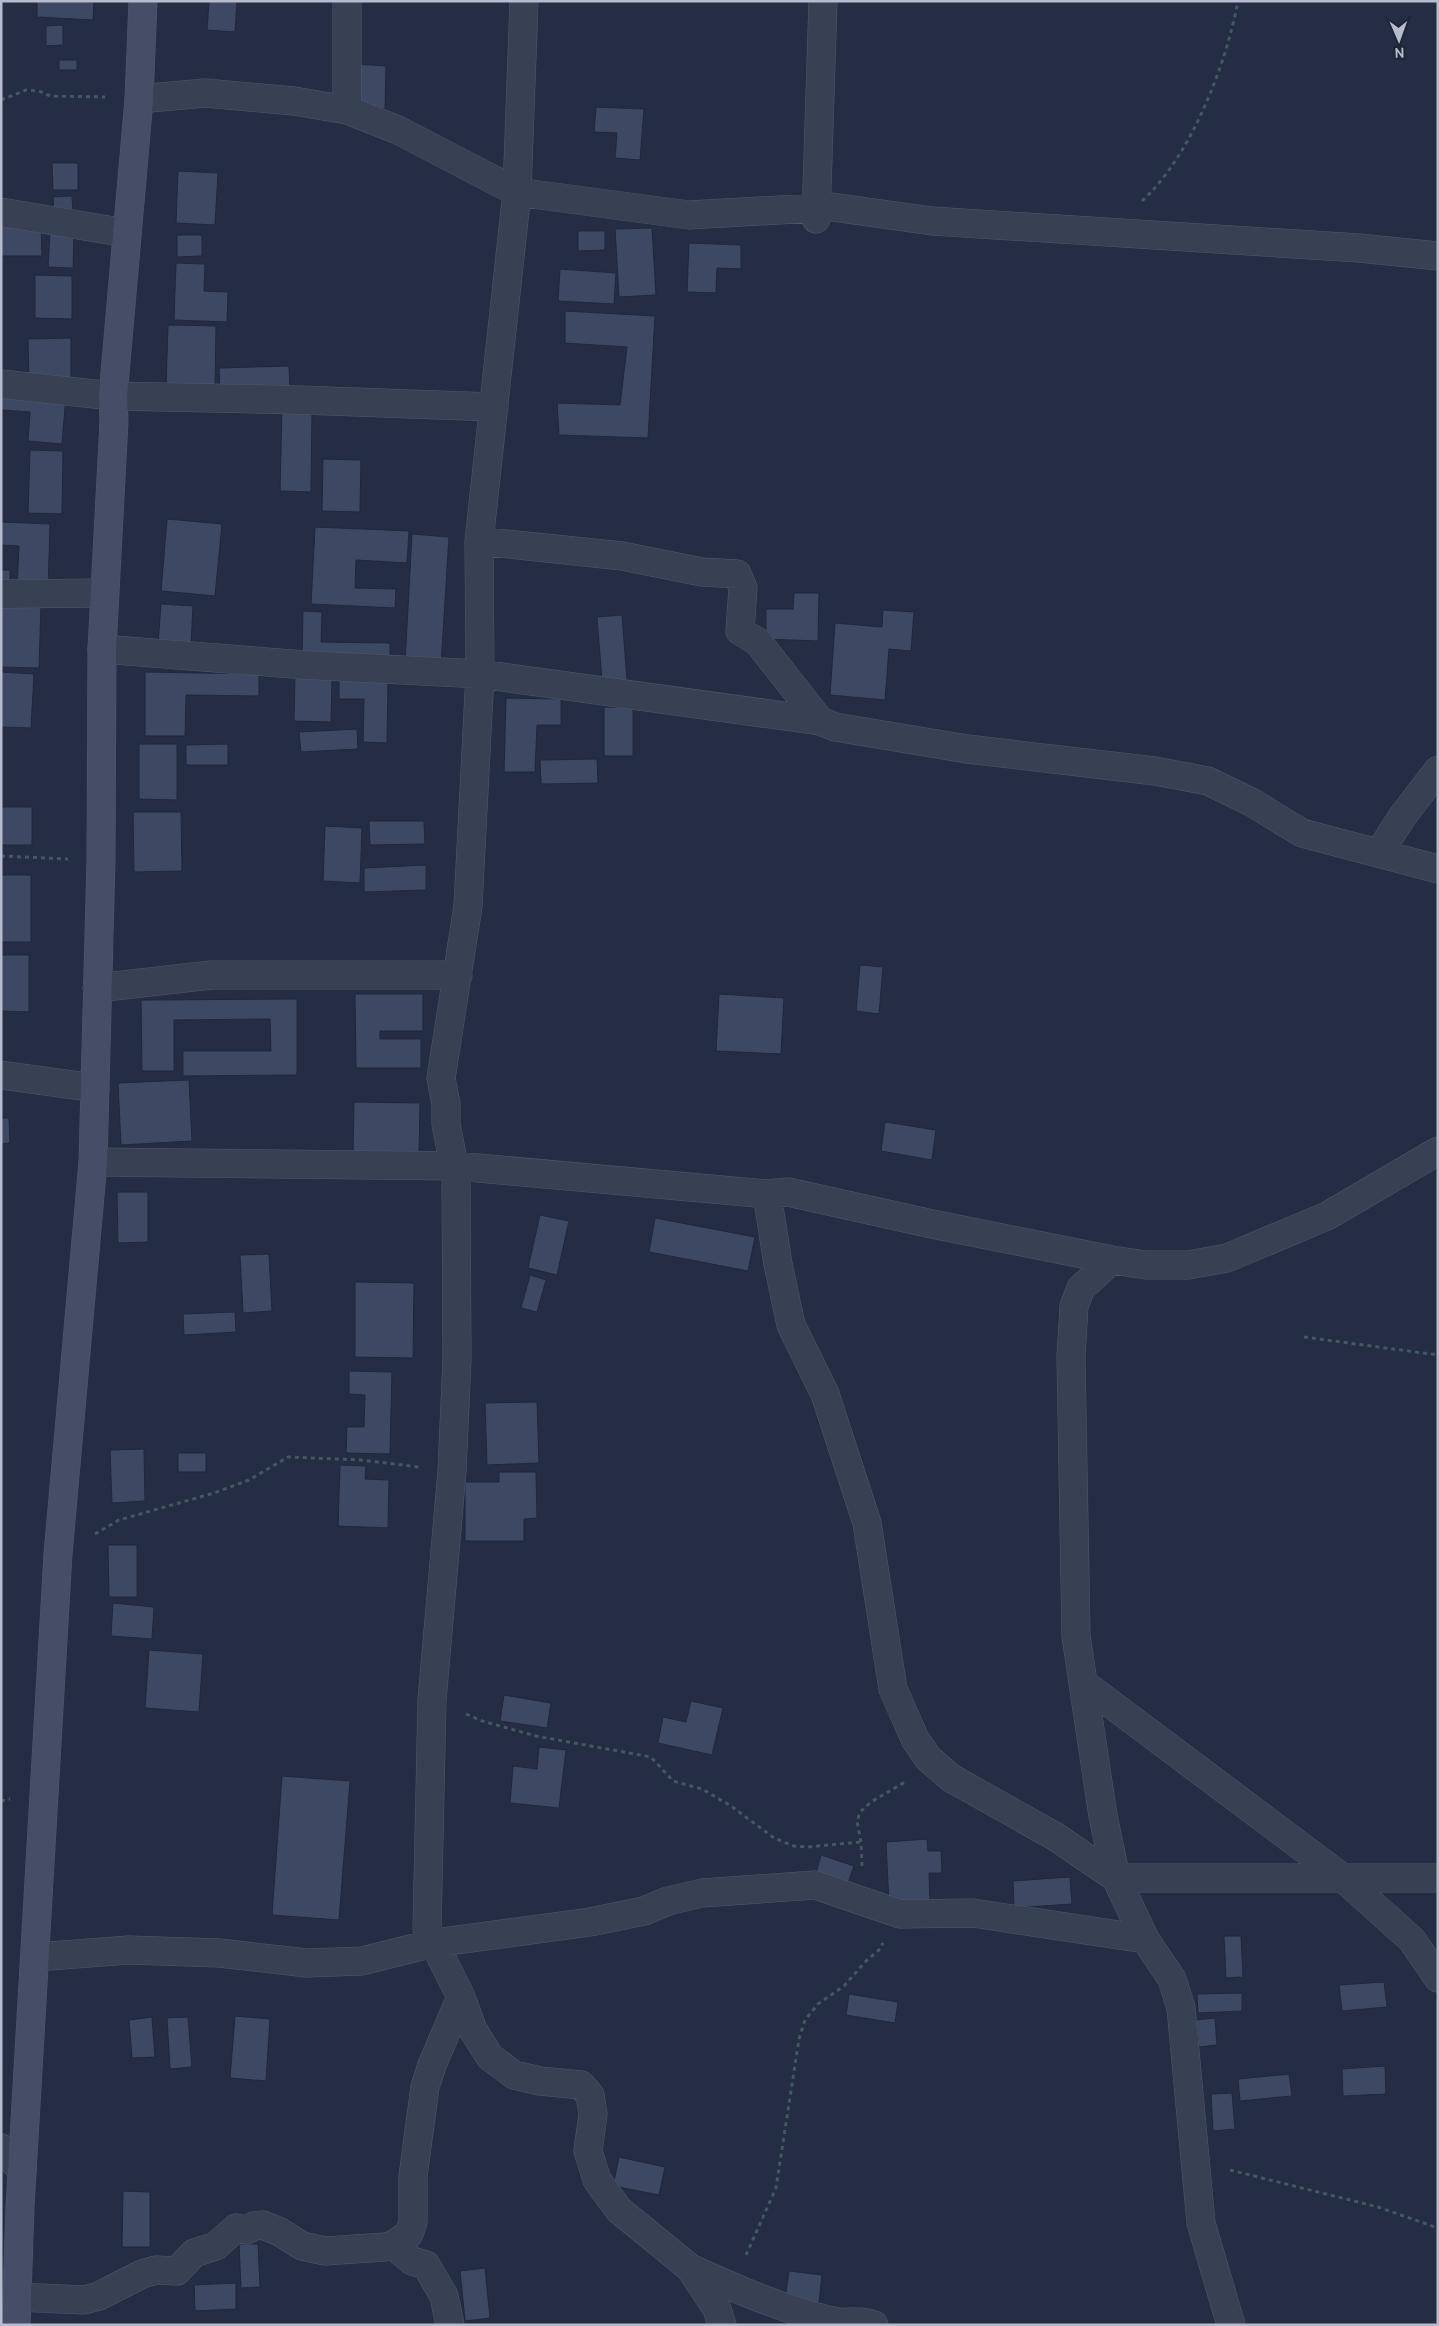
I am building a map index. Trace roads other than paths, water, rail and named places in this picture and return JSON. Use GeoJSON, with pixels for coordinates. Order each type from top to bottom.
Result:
{"type":"FeatureCollection","features":[{"type":"Feature","properties":{"kind":"main road"},"geometry":{"type":"LineString","coordinates":[[16,2325],[22,2170],[36,1957],[43,1793],[58,1554],[93,1162],[101,860],[104,593],[114,420],[113,396],[139,99],[143,1]]}},
{"type":"Feature","properties":{"kind":"street"},"geometry":{"type":"LineString","coordinates":[[346,110],[347,1]]}},
{"type":"Feature","properties":{"kind":"street"},"geometry":{"type":"LineString","coordinates":[[524,1],[518,192],[480,541],[480,674],[468,906],[441,1078],[446,1104],[446,1124],[456,1166],[457,1359],[452,1471],[432,1700],[427,1929],[461,1997],[472,2030],[490,2058],[514,2075],[540,2081],[581,2085],[590,2095],[593,2114],[588,2151],[597,2180],[619,2210],[690,2268],[753,2296],[805,2314],[837,2322],[867,2322],[874,2325]]}},
{"type":"Feature","properties":{"kind":"street"},"geometry":{"type":"LineString","coordinates":[[816,213],[823,1]]}},
{"type":"Feature","properties":{"kind":"street"},"geometry":{"type":"LineString","coordinates":[[139,99],[205,93],[294,102],[346,110],[398,130],[518,192],[689,215],[816,213],[832,207],[932,221],[1349,248],[1438,256]]}},
{"type":"Feature","properties":{"kind":"street"},"geometry":{"type":"LineString","coordinates":[[1,212],[126,233]]}},
{"type":"Feature","properties":{"kind":"street"},"geometry":{"type":"LineString","coordinates":[[1,384],[113,396],[494,407]]}},
{"type":"Feature","properties":{"kind":"street"},"geometry":{"type":"LineString","coordinates":[[480,541],[622,556],[702,572],[737,574],[742,588],[740,631],[758,642],[820,721]]}},
{"type":"Feature","properties":{"kind":"street"},"geometry":{"type":"LineString","coordinates":[[1,594],[104,593]]}},
{"type":"Feature","properties":{"kind":"street"},"geometry":{"type":"LineString","coordinates":[[102,649],[305,665],[480,674],[820,721],[835,727],[967,749],[1155,771],[1208,781],[1253,803],[1302,833],[1438,869]]}},
{"type":"Feature","properties":{"kind":"street"},"geometry":{"type":"LineString","coordinates":[[1379,853],[1402,817],[1438,770]]}},
{"type":"Feature","properties":{"kind":"street"},"geometry":{"type":"LineString","coordinates":[[97,988],[211,975],[458,975]]}},
{"type":"Feature","properties":{"kind":"street"},"geometry":{"type":"LineString","coordinates":[[1,1075],[95,1088]]}},
{"type":"Feature","properties":{"kind":"street"},"geometry":{"type":"LineString","coordinates":[[93,1162],[456,1166],[768,1194],[788,1192],[932,1224],[1112,1260],[1146,1265],[1188,1265],[1228,1258],[1327,1216],[1438,1151]]}},
{"type":"Feature","properties":{"kind":"street"},"geometry":{"type":"LineString","coordinates":[[768,1194],[778,1264],[791,1325],[825,1394],[867,1523],[893,1689],[915,1739],[928,1758],[951,1778],[1056,1837],[1116,1878],[1438,1878]]}},
{"type":"Feature","properties":{"kind":"street"},"geometry":{"type":"LineString","coordinates":[[1112,1260],[1080,1288],[1074,1306],[1072,1329],[1072,1469],[1076,1636],[1103,1816],[1116,1878],[1145,1939],[1172,1979],[1181,2008],[1201,2223],[1231,2325]]}},
{"type":"Feature","properties":{"kind":"street"},"geometry":{"type":"LineString","coordinates":[[1083,1683],[1342,1878],[1412,1940],[1438,1978]]}},
{"type":"Feature","properties":{"kind":"street"},"geometry":{"type":"LineString","coordinates":[[36,1957],[129,1950],[219,1953],[307,1963],[362,1961],[434,1943],[590,1922],[644,1911],[668,1901],[702,1893],[816,1885],[900,1914],[973,1913],[1145,1939]]}},
{"type":"Feature","properties":{"kind":"street"},"geometry":{"type":"LineString","coordinates":[[17,2297],[84,2300],[99,2296],[142,2274],[156,2270],[177,2271],[194,2253],[216,2246],[236,2228],[247,2230],[254,2226],[263,2225],[280,2232],[302,2246],[325,2250],[394,2245],[409,2234],[413,2222],[413,2176],[425,2087],[432,2065],[461,1997]]}},
{"type":"Feature","properties":{"kind":"street"},"geometry":{"type":"LineString","coordinates":[[1,2148],[22,2170]]}},
{"type":"Feature","properties":{"kind":"street"},"geometry":{"type":"LineString","coordinates":[[394,2245],[412,2261],[426,2265],[444,2296],[450,2325]]}},
{"type":"Feature","properties":{"kind":"street"},"geometry":{"type":"LineString","coordinates":[[690,2268],[717,2309],[722,2325]]}}]}
